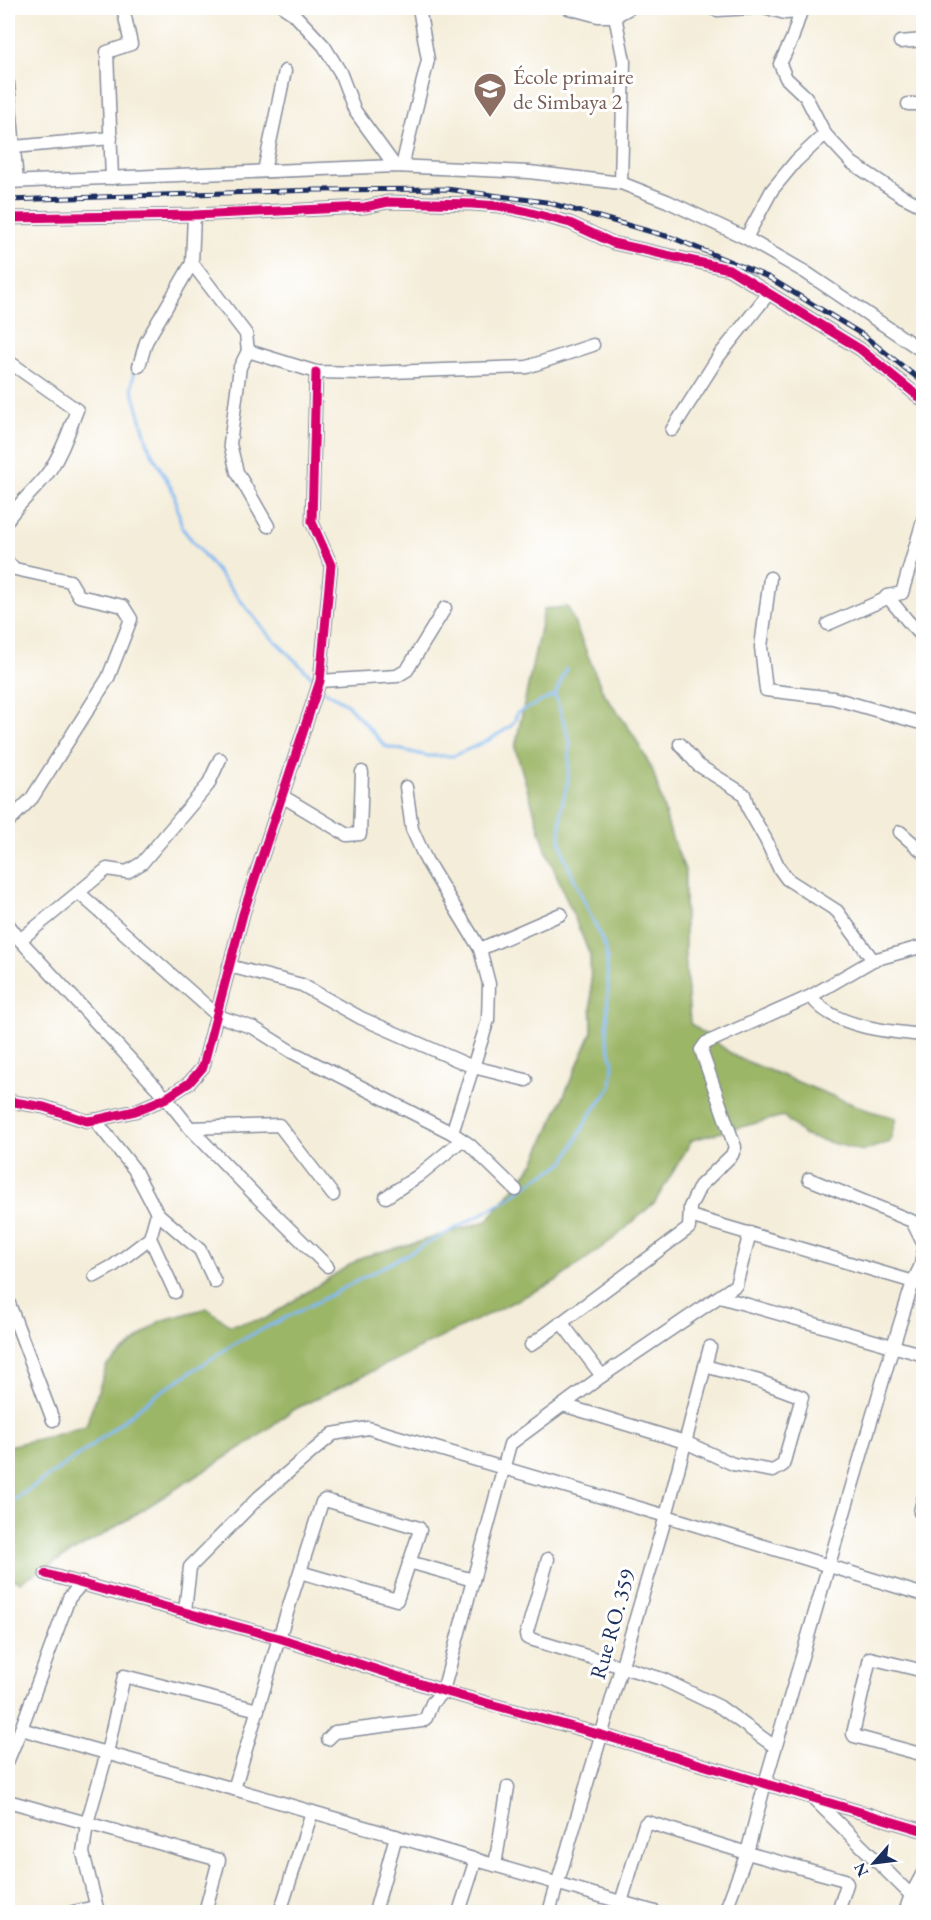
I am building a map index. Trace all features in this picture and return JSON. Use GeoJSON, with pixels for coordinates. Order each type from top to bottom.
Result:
{"type":"FeatureCollection","features":[{"type":"Feature","properties":{"kind":"street"},"geometry":{"type":"LineString","coordinates":[[112,178],[107,52],[131,44],[123,8]]}},
{"type":"Feature","properties":{"kind":"street"},"geometry":{"type":"LineString","coordinates":[[285,8],[294,14],[324,45],[340,72],[356,111],[399,166]]}},
{"type":"Feature","properties":{"kind":"street"},"geometry":{"type":"LineString","coordinates":[[399,166],[428,60],[419,8]]}},
{"type":"Feature","properties":{"kind":"street"},"geometry":{"type":"LineString","coordinates":[[567,8],[598,16],[615,16],[630,8]]}},
{"type":"Feature","properties":{"kind":"street"},"geometry":{"type":"LineString","coordinates":[[712,8],[717,10],[750,8]]}},
{"type":"Feature","properties":{"kind":"street"},"geometry":{"type":"LineString","coordinates":[[767,8],[785,13],[801,10],[792,39],[780,64],[786,78],[806,97],[825,134],[852,164],[902,196],[924,207]]}},
{"type":"Feature","properties":{"kind":"street"},"geometry":{"type":"LineString","coordinates":[[615,16],[624,61],[621,183]]}},
{"type":"Feature","properties":{"kind":"street"},"geometry":{"type":"LineString","coordinates":[[900,42],[924,40]]}},
{"type":"Feature","properties":{"kind":"street"},"geometry":{"type":"LineString","coordinates":[[264,171],[285,71]]}},
{"type":"Feature","properties":{"kind":"street"},"geometry":{"type":"LineString","coordinates":[[8,84],[14,147],[12,182],[399,166],[529,172],[621,183],[668,201],[746,238],[805,272],[923,354]]}},
{"type":"Feature","properties":{"kind":"street"},"geometry":{"type":"LineString","coordinates":[[908,104],[924,104]]}},
{"type":"Feature","properties":{"kind":"street"},"geometry":{"type":"LineString","coordinates":[[746,238],[772,190],[796,161],[825,134]]}},
{"type":"Feature","properties":{"kind":"street"},"geometry":{"type":"LineString","coordinates":[[14,147],[111,138]]}},
{"type":"Feature","properties":{"kind":"street"},"geometry":{"type":"LineString","coordinates":[[8,218],[194,215],[365,207],[388,202],[499,206],[570,223],[613,243],[729,269],[860,349],[924,400]]}},
{"type":"Feature","properties":{"kind":"street"},"geometry":{"type":"LineString","coordinates":[[139,366],[146,342],[192,263],[194,215]]}},
{"type":"Feature","properties":{"kind":"street"},"geometry":{"type":"LineString","coordinates":[[192,263],[246,334],[248,351],[240,367],[230,444],[237,472],[268,526]]}},
{"type":"Feature","properties":{"kind":"street"},"geometry":{"type":"LineString","coordinates":[[672,430],[719,357],[769,293]]}},
{"type":"Feature","properties":{"kind":"street"},"geometry":{"type":"LineString","coordinates":[[248,351],[316,372],[364,373],[528,368],[593,345]]}},
{"type":"Feature","properties":{"kind":"street"},"geometry":{"type":"LineString","coordinates":[[8,361],[77,410],[61,452],[49,472],[17,505],[8,519]]}},
{"type":"Feature","properties":{"kind":"street"},"geometry":{"type":"LineString","coordinates":[[8,1101],[44,1107],[87,1121],[95,1120],[135,1111],[166,1098],[189,1083],[203,1067],[243,914],[320,681],[331,564],[312,522],[316,372]]}},
{"type":"Feature","properties":{"kind":"street"},"geometry":{"type":"LineString","coordinates":[[828,624],[883,600],[887,596],[902,593],[924,517]]}},
{"type":"Feature","properties":{"kind":"street"},"geometry":{"type":"LineString","coordinates":[[8,563],[15,569],[70,581],[79,596],[123,606],[131,619],[108,678],[32,798],[10,819]]}},
{"type":"Feature","properties":{"kind":"street"},"geometry":{"type":"LineString","coordinates":[[770,578],[761,647],[766,690],[833,698],[924,724]]}},
{"type":"Feature","properties":{"kind":"street"},"geometry":{"type":"LineString","coordinates":[[887,596],[924,638]]}},
{"type":"Feature","properties":{"kind":"street"},"geometry":{"type":"LineString","coordinates":[[320,681],[397,676],[407,670],[445,608]]}},
{"type":"Feature","properties":{"kind":"street"},"geometry":{"type":"LineString","coordinates":[[680,744],[698,765],[744,794],[749,810],[787,879],[837,911],[873,960]]}},
{"type":"Feature","properties":{"kind":"street"},"geometry":{"type":"LineString","coordinates":[[20,940],[107,869],[127,872],[142,863],[208,785],[220,759]]}},
{"type":"Feature","properties":{"kind":"street"},"geometry":{"type":"LineString","coordinates":[[282,796],[347,835],[360,834],[362,772]]}},
{"type":"Feature","properties":{"kind":"street"},"geometry":{"type":"LineString","coordinates":[[386,1197],[418,1176],[457,1137],[473,1067],[488,1020],[489,984],[480,950],[426,860],[416,839],[412,829],[406,787]]}},
{"type":"Feature","properties":{"kind":"street"},"geometry":{"type":"LineString","coordinates":[[8,801],[10,819]]}},
{"type":"Feature","properties":{"kind":"street"},"geometry":{"type":"LineString","coordinates":[[900,832],[924,853]]}},
{"type":"Feature","properties":{"kind":"street"},"geometry":{"type":"LineString","coordinates":[[79,893],[218,1016],[254,1028],[292,1052],[457,1137],[470,1145],[516,1190]]}},
{"type":"Feature","properties":{"kind":"street"},"geometry":{"type":"LineString","coordinates":[[480,950],[561,914]]}},
{"type":"Feature","properties":{"kind":"street"},"geometry":{"type":"LineString","coordinates":[[8,924],[20,940],[166,1098],[190,1128],[327,1266]]}},
{"type":"Feature","properties":{"kind":"street"},"geometry":{"type":"LineString","coordinates":[[531,1345],[689,1228],[690,1207],[700,1186],[732,1155],[735,1147],[701,1050],[706,1042],[811,996],[873,960],[924,946]]}},
{"type":"Feature","properties":{"kind":"street"},"geometry":{"type":"LineString","coordinates":[[229,966],[302,985],[361,1018],[473,1067],[526,1080]]}},
{"type":"Feature","properties":{"kind":"street"},"geometry":{"type":"LineString","coordinates":[[811,996],[831,1015],[884,1031],[924,1035]]}},
{"type":"Feature","properties":{"kind":"street"},"geometry":{"type":"LineString","coordinates":[[95,1120],[134,1169],[157,1213],[200,1250],[215,1282]]}},
{"type":"Feature","properties":{"kind":"street"},"geometry":{"type":"LineString","coordinates":[[190,1128],[279,1125],[333,1195]]}},
{"type":"Feature","properties":{"kind":"street"},"geometry":{"type":"LineString","coordinates":[[725,1912],[747,1853],[775,1747],[893,1346],[918,1283],[924,1246],[912,1221],[809,1179]]}},
{"type":"Feature","properties":{"kind":"street"},"geometry":{"type":"LineString","coordinates":[[95,1276],[113,1266],[150,1238],[157,1213]]}},
{"type":"Feature","properties":{"kind":"street"},"geometry":{"type":"LineString","coordinates":[[690,1216],[918,1283]]}},
{"type":"Feature","properties":{"kind":"street"},"geometry":{"type":"LineString","coordinates":[[328,1739],[335,1732],[422,1721],[426,1718],[432,1703],[443,1692],[510,1444],[602,1376],[736,1285],[750,1233]]}},
{"type":"Feature","properties":{"kind":"street"},"geometry":{"type":"LineString","coordinates":[[150,1238],[175,1292]]}},
{"type":"Feature","properties":{"kind":"street"},"geometry":{"type":"LineString","coordinates":[[720,1297],[924,1355]]}},
{"type":"Feature","properties":{"kind":"street"},"geometry":{"type":"LineString","coordinates":[[8,1301],[53,1420]]}},
{"type":"Feature","properties":{"kind":"street"},"geometry":{"type":"LineString","coordinates":[[561,1322],[602,1376]]}},
{"type":"Feature","properties":{"kind":"street","name":"Rue RO. 359"},"geometry":{"type":"LineString","coordinates":[[549,1912],[666,1516],[710,1347]]}},
{"type":"Feature","properties":{"kind":"street"},"geometry":{"type":"LineString","coordinates":[[563,1405],[685,1442],[733,1464],[778,1470],[783,1465],[802,1397],[759,1381],[705,1366]]}},
{"type":"Feature","properties":{"kind":"street"},"geometry":{"type":"LineString","coordinates":[[185,1611],[190,1567],[259,1497],[333,1434],[368,1428],[924,1595]]}},
{"type":"Feature","properties":{"kind":"street"},"geometry":{"type":"LineString","coordinates":[[924,1496],[920,1512],[924,1515]]}},
{"type":"Feature","properties":{"kind":"street"},"geometry":{"type":"LineString","coordinates":[[234,1789],[279,1638],[300,1572],[324,1500],[419,1528],[420,1533],[396,1601],[300,1572]]}},
{"type":"Feature","properties":{"kind":"street"},"geometry":{"type":"LineString","coordinates":[[548,1559],[527,1638],[662,1679],[720,1707],[775,1747]]}},
{"type":"Feature","properties":{"kind":"street"},"geometry":{"type":"LineString","coordinates":[[409,1562],[473,1580]]}},
{"type":"Feature","properties":{"kind":"street"},"geometry":{"type":"LineString","coordinates":[[46,1574],[279,1638],[443,1692],[602,1735],[924,1831]]}},
{"type":"Feature","properties":{"kind":"street"},"geometry":{"type":"LineString","coordinates":[[8,1760],[69,1598],[82,1583]]}},
{"type":"Feature","properties":{"kind":"street"},"geometry":{"type":"LineString","coordinates":[[924,1671],[870,1658],[853,1734],[924,1755]]}},
{"type":"Feature","properties":{"kind":"street"},"geometry":{"type":"LineString","coordinates":[[73,1912],[97,1910],[83,1854],[87,1823],[107,1753],[124,1676],[258,1710]]}},
{"type":"Feature","properties":{"kind":"street"},"geometry":{"type":"LineString","coordinates":[[21,1729],[476,1859],[557,1884],[620,1907],[656,1912]]}},
{"type":"Feature","properties":{"kind":"street"},"geometry":{"type":"LineString","coordinates":[[495,1865],[508,1787]]}},
{"type":"Feature","properties":{"kind":"street"},"geometry":{"type":"LineString","coordinates":[[814,1799],[924,1908]]}},
{"type":"Feature","properties":{"kind":"street"},"geometry":{"type":"LineString","coordinates":[[8,1801],[219,1860],[205,1912]]}},
{"type":"Feature","properties":{"kind":"street"},"geometry":{"type":"LineString","coordinates":[[280,1912],[312,1812]]}},
{"type":"Feature","properties":{"kind":"street"},"geometry":{"type":"LineString","coordinates":[[620,1907],[647,1822],[845,1880],[847,1884],[838,1912]]}},
{"type":"Feature","properties":{"kind":"street"},"geometry":{"type":"LineString","coordinates":[[375,1912],[396,1836]]}},
{"type":"Feature","properties":{"kind":"street"},"geometry":{"type":"LineString","coordinates":[[459,1912],[476,1859]]}},
{"type":"Feature","properties":{"kind":"street"},"geometry":{"type":"LineString","coordinates":[[905,1912],[910,1895],[924,1871]]}},
{"type":"Feature","properties":{"kind":"green space"},"geometry":{"type":"Polygon","coordinates":[[[568,607],[603,692],[633,734],[653,771],[671,835],[685,870],[685,954],[690,1023],[736,1057],[867,1110],[896,1118],[890,1142],[863,1151],[805,1136],[783,1116],[692,1140],[655,1202],[617,1236],[556,1281],[291,1411],[255,1439],[106,1533],[20,1582],[8,1577],[8,1446],[86,1426],[107,1365],[160,1321],[207,1308],[229,1325],[265,1319],[362,1257],[487,1221],[534,1163],[592,1032],[590,955],[546,850],[515,748],[544,609],[568,607]]]}},
{"type":"Feature","properties":{"kind":"waterway"},"geometry":{"type":"LineString","coordinates":[[134,367],[132,388],[149,448],[174,493],[182,528],[266,632],[313,678]]}},
{"type":"Feature","properties":{"kind":"waterway"},"geometry":{"type":"LineString","coordinates":[[8,1504],[89,1448],[154,1396],[237,1342],[458,1227],[505,1201],[564,1163],[589,1116],[611,1087],[613,1063],[607,1039],[606,949],[566,861],[560,839],[561,809],[568,780],[570,742],[555,695],[566,669]]}},
{"type":"Feature","properties":{"kind":"waterway"},"geometry":{"type":"LineString","coordinates":[[325,691],[347,704],[385,746],[428,756],[453,756],[489,740],[511,726],[517,713],[555,695]]}},
{"type":"Feature","properties":{"kind":"railway"},"geometry":{"type":"LineString","coordinates":[[8,200],[316,190],[446,189],[546,202],[673,238],[768,277],[863,335],[924,383]]}},
{"type":"Feature","properties":{"kind":"cycle path"},"geometry":{"type":"LineString","coordinates":[[8,218],[194,215],[365,207],[388,202],[499,206],[570,223],[613,243],[729,269],[860,349],[924,401]]}},
{"type":"Feature","properties":{"kind":"cycle path"},"geometry":{"type":"LineString","coordinates":[[8,1101],[44,1107],[87,1121],[95,1120],[135,1111],[166,1098],[189,1083],[203,1067],[243,914],[320,681],[331,565],[312,522],[316,372]]}},
{"type":"Feature","properties":{"kind":"cycle path"},"geometry":{"type":"LineString","coordinates":[[46,1574],[279,1638],[443,1691],[602,1735],[924,1831]]}},
{"type":"Feature","properties":{"kind":"place","name":"École primaire de Simbaya 2"},"geometry":{"type":"Point","coordinates":[490,118]}}]}
